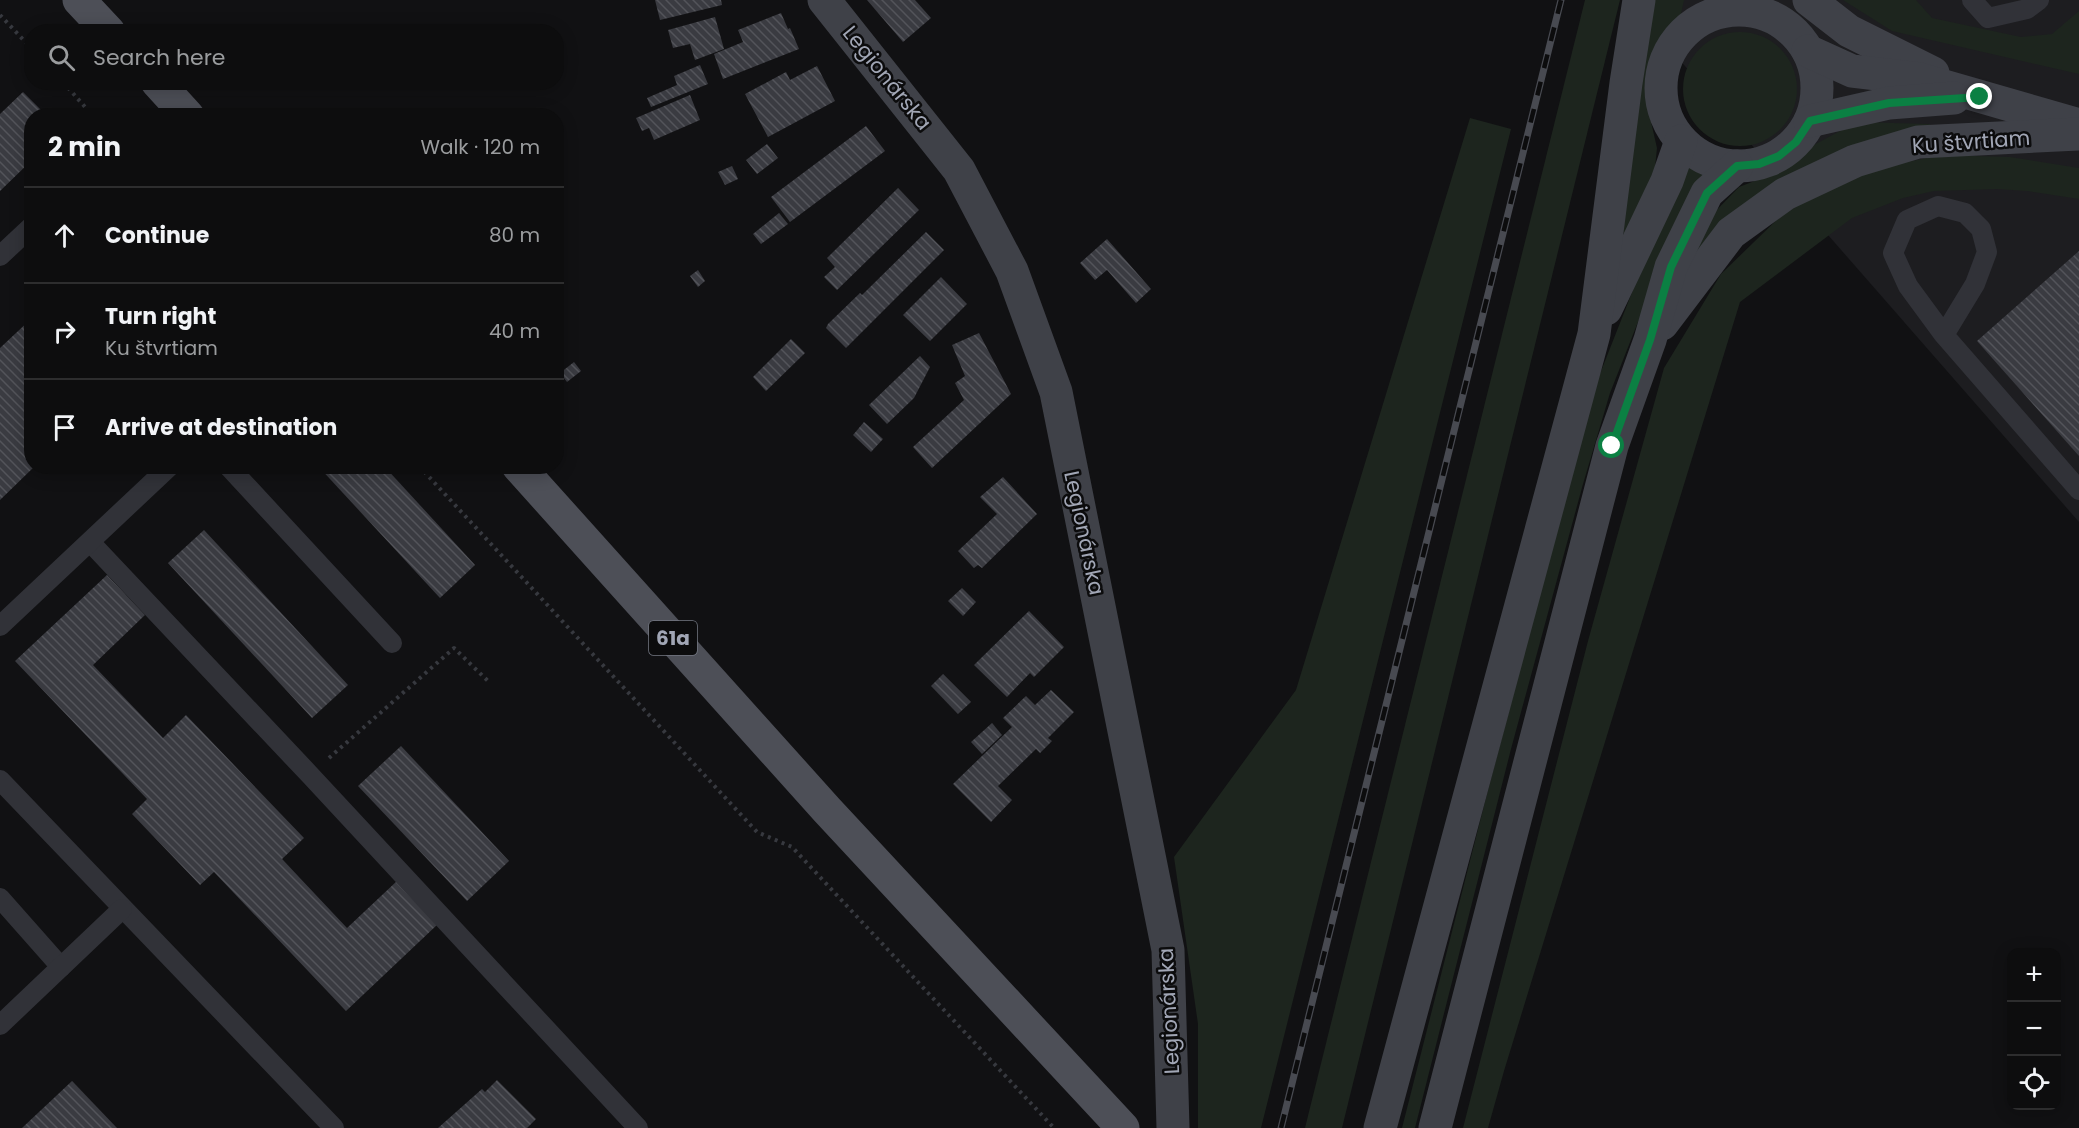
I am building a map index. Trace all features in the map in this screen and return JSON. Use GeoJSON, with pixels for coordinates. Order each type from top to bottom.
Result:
{"type":"FeatureCollection","features":[{"type":"Feature","properties":{"kind":"main road"},"geometry":{"type":"LineString","coordinates":[[79,0],[102,24]]}},
{"type":"Feature","properties":{"kind":"main road","name":"Legionárska"},"geometry":{"type":"LineString","coordinates":[[824,0],[959,170],[1012,271],[1056,392],[1168,950],[1173,1128]]}},
{"type":"Feature","properties":{"kind":"main road"},"geometry":{"type":"LineString","coordinates":[[1380,1128],[1594,334],[1639,0]]}},
{"type":"Feature","properties":{"kind":"main road"},"geometry":{"type":"LineString","coordinates":[[1809,0],[1849,31],[1980,97]]}},
{"type":"Feature","properties":{"kind":"main road"},"geometry":{"type":"LineString","coordinates":[[1756,6],[1795,34],[1808,51],[1816,74],[1817,98],[1810,121],[1796,142],[1779,156],[1759,164],[1737,166],[1716,163],[1697,154],[1681,141],[1668,121],[1662,99],[1662,76],[1669,54],[1701,10],[1719,13],[1756,6]]}},
{"type":"Feature","properties":{"kind":"main road","name":"Ku štvrtiam"},"geometry":{"type":"LineString","coordinates":[[1808,51],[1852,71],[1920,79],[2079,125]]}},
{"type":"Feature","properties":{"kind":"main road"},"geometry":{"type":"LineString","coordinates":[[164,90],[181,108]]}},
{"type":"Feature","properties":{"kind":"main road","name":"Ku štvrtiam"},"geometry":{"type":"LineString","coordinates":[[1810,121],[1889,103],[1980,97]]}},
{"type":"Feature","properties":{"kind":"main road","name":"Ku štvrtiam"},"geometry":{"type":"LineString","coordinates":[[1650,340],[1731,233],[1785,194],[1855,161],[1917,142],[2079,134]]}},
{"type":"Feature","properties":{"kind":"main road"},"geometry":{"type":"LineString","coordinates":[[1594,334],[1667,181],[1681,141]]}},
{"type":"Feature","properties":{"kind":"main road"},"geometry":{"type":"LineString","coordinates":[[1435,1128],[1612,446],[1650,340],[1671,267],[1707,193],[1737,166]]}},
{"type":"Feature","properties":{"kind":"main road","name":"61a"},"geometry":{"type":"LineString","coordinates":[[525,474],[827,810],[1123,1128]]}},
{"type":"Feature","properties":{"kind":"lane"},"geometry":{"type":"LineString","coordinates":[[1972,0],[1988,18],[2027,9],[2039,0]]}},
{"type":"Feature","properties":{"kind":"lane"},"geometry":{"type":"LineString","coordinates":[[1944,335],[1975,284],[1987,252],[1981,229],[1965,213],[1938,206],[1907,220],[1893,253],[1908,286],[1944,335],[2079,490]]}},
{"type":"Feature","properties":{"kind":"lane"},"geometry":{"type":"LineString","coordinates":[[0,256],[24,233]]}},
{"type":"Feature","properties":{"kind":"lane"},"geometry":{"type":"LineString","coordinates":[[0,625],[162,474]]}},
{"type":"Feature","properties":{"kind":"lane"},"geometry":{"type":"LineString","coordinates":[[235,474],[392,643]]}},
{"type":"Feature","properties":{"kind":"lane"},"geometry":{"type":"LineString","coordinates":[[90,542],[638,1128]]}},
{"type":"Feature","properties":{"kind":"lane"},"geometry":{"type":"LineString","coordinates":[[0,780],[334,1128]]}},
{"type":"Feature","properties":{"kind":"lane"},"geometry":{"type":"LineString","coordinates":[[0,898],[61,967]]}},
{"type":"Feature","properties":{"kind":"lane"},"geometry":{"type":"LineString","coordinates":[[0,1025],[122,909]]}},
{"type":"Feature","properties":{"kind":"path"},"geometry":{"type":"LineString","coordinates":[[0,15],[24,40]]}},
{"type":"Feature","properties":{"kind":"path"},"geometry":{"type":"LineString","coordinates":[[70,90],[86,108]]}},
{"type":"Feature","properties":{"kind":"path"},"geometry":{"type":"LineString","coordinates":[[425,474],[757,832],[792,847],[1054,1128]]}},
{"type":"Feature","properties":{"kind":"path"},"geometry":{"type":"LineString","coordinates":[[310,775],[454,648],[489,682]]}},
{"type":"Feature","properties":{"kind":"shaded area"},"geometry":{"type":"Polygon","coordinates":[[[1585,0],[1620,0],[1342,1128],[1305,1128],[1585,0]]]}},
{"type":"Feature","properties":{"kind":"shaded area"},"geometry":{"type":"Polygon","coordinates":[[[1629,0],[2079,0],[2079,522],[1828,235],[1629,0]]]}},
{"type":"Feature","properties":{"kind":"shaded area"},"geometry":{"type":"Polygon","coordinates":[[[1654,0],[1684,0],[1681,14],[1659,44],[1649,65],[1646,100],[1657,148],[1654,177],[1622,248],[1629,164],[1654,0]]]}},
{"type":"Feature","properties":{"kind":"shaded area"},"geometry":{"type":"Polygon","coordinates":[[[1843,0],[1916,0],[1932,18],[2021,37],[2052,34],[2079,11],[2079,74],[1892,31],[1843,0]]]}},
{"type":"Feature","properties":{"kind":"shaded area"},"geometry":{"type":"Polygon","coordinates":[[[1740,32],[1762,36],[1772,41],[1788,57],[1793,67],[1797,89],[1793,111],[1788,121],[1772,137],[1762,142],[1740,146],[1718,142],[1708,137],[1692,121],[1687,111],[1683,89],[1687,67],[1692,57],[1708,41],[1718,36],[1740,32]]]}},
{"type":"Feature","properties":{"kind":"shaded area"},"geometry":{"type":"Polygon","coordinates":[[[1470,118],[1511,129],[1261,1128],[1198,1128],[1198,1024],[1174,857],[1296,690],[1470,118]]]}},
{"type":"Feature","properties":{"kind":"shaded area"},"geometry":{"type":"Polygon","coordinates":[[[1857,122],[1930,124],[1930,131],[1695,255],[1705,222],[1739,187],[1783,170],[1812,146],[1857,122]]]}},
{"type":"Feature","properties":{"kind":"shaded area"},"geometry":{"type":"Polygon","coordinates":[[[1941,155],[2010,157],[2079,168],[2079,199],[1998,189],[1934,191],[1903,198],[1852,218],[1740,302],[1488,1128],[1463,1128],[1588,641],[1664,368],[1721,274],[1784,213],[1845,175],[1941,155]]]}},
{"type":"Feature","properties":{"kind":"shaded area"},"geometry":{"type":"Polygon","coordinates":[[[1683,163],[1706,177],[1660,266],[1610,393],[1511,749],[1415,1128],[1402,1128],[1594,389],[1683,163]]]}},
{"type":"Feature","properties":{"kind":"building"},"geometry":{"type":"Polygon","coordinates":[[[655,0],[721,0],[722,5],[660,20],[655,0]]]}},
{"type":"Feature","properties":{"kind":"building"},"geometry":{"type":"Polygon","coordinates":[[[867,0],[915,0],[931,18],[903,42],[867,0]]]}},
{"type":"Feature","properties":{"kind":"building"},"geometry":{"type":"Polygon","coordinates":[[[781,13],[799,49],[723,79],[714,54],[743,42],[738,30],[781,13]]]}},
{"type":"Feature","properties":{"kind":"building"},"geometry":{"type":"Polygon","coordinates":[[[715,17],[724,49],[695,60],[690,44],[673,48],[668,30],[715,17]]]}},
{"type":"Feature","properties":{"kind":"building"},"geometry":{"type":"Polygon","coordinates":[[[700,65],[708,84],[651,107],[647,98],[677,85],[674,76],[700,65]]]}},
{"type":"Feature","properties":{"kind":"building"},"geometry":{"type":"Polygon","coordinates":[[[817,66],[835,101],[768,137],[745,94],[786,72],[790,80],[817,66]]]}},
{"type":"Feature","properties":{"kind":"building"},"geometry":{"type":"Polygon","coordinates":[[[23,92],[39,108],[24,108],[24,168],[0,191],[0,114],[23,92]]]}},
{"type":"Feature","properties":{"kind":"building"},"geometry":{"type":"Polygon","coordinates":[[[690,95],[700,120],[654,140],[649,128],[642,131],[636,118],[690,95]]]}},
{"type":"Feature","properties":{"kind":"building"},"geometry":{"type":"Polygon","coordinates":[[[866,126],[885,151],[790,222],[771,197],[866,126]]]}},
{"type":"Feature","properties":{"kind":"building"},"geometry":{"type":"Polygon","coordinates":[[[767,144],[778,158],[757,174],[746,160],[767,144]]]}},
{"type":"Feature","properties":{"kind":"building"},"geometry":{"type":"Polygon","coordinates":[[[732,166],[738,179],[725,185],[718,172],[732,166]]]}},
{"type":"Feature","properties":{"kind":"building"},"geometry":{"type":"Polygon","coordinates":[[[898,188],[919,210],[837,290],[824,277],[835,267],[827,258],[898,188]]]}},
{"type":"Feature","properties":{"kind":"building"},"geometry":{"type":"Polygon","coordinates":[[[779,213],[788,224],[761,244],[753,234],[779,213]]]}},
{"type":"Feature","properties":{"kind":"building"},"geometry":{"type":"Polygon","coordinates":[[[926,232],[944,250],[846,348],[826,328],[828,324],[860,293],[862,295],[926,232]]]}},
{"type":"Feature","properties":{"kind":"building"},"geometry":{"type":"Polygon","coordinates":[[[1107,239],[1151,289],[1136,303],[1107,270],[1095,280],[1080,263],[1107,239]]]}},
{"type":"Feature","properties":{"kind":"building"},"geometry":{"type":"Polygon","coordinates":[[[2079,251],[2079,456],[1977,341],[2079,251]]]}},
{"type":"Feature","properties":{"kind":"building"},"geometry":{"type":"Polygon","coordinates":[[[698,270],[705,281],[698,287],[690,276],[698,270]]]}},
{"type":"Feature","properties":{"kind":"building"},"geometry":{"type":"Polygon","coordinates":[[[941,277],[967,304],[930,341],[903,315],[941,277]]]}},
{"type":"Feature","properties":{"kind":"building"},"geometry":{"type":"Polygon","coordinates":[[[24,326],[24,474],[27,474],[0,500],[0,348],[24,326]]]}},
{"type":"Feature","properties":{"kind":"building"},"geometry":{"type":"Polygon","coordinates":[[[979,333],[1011,394],[932,468],[913,447],[964,400],[955,383],[965,376],[952,345],[979,333]]]}},
{"type":"Feature","properties":{"kind":"building"},"geometry":{"type":"Polygon","coordinates":[[[791,339],[805,353],[766,391],[753,377],[791,339]]]}},
{"type":"Feature","properties":{"kind":"building"},"geometry":{"type":"Polygon","coordinates":[[[920,356],[930,367],[914,398],[887,424],[869,405],[920,356]]]}},
{"type":"Feature","properties":{"kind":"building"},"geometry":{"type":"Polygon","coordinates":[[[574,362],[581,371],[567,382],[564,378],[564,370],[574,362]]]}},
{"type":"Feature","properties":{"kind":"building"},"geometry":{"type":"Polygon","coordinates":[[[864,422],[883,439],[871,452],[853,435],[864,422]]]}},
{"type":"Feature","properties":{"kind":"building"},"geometry":{"type":"Polygon","coordinates":[[[325,474],[391,474],[475,565],[440,598],[325,474]]]}},
{"type":"Feature","properties":{"kind":"building"},"geometry":{"type":"Polygon","coordinates":[[[1003,477],[1037,514],[982,568],[978,565],[974,568],[958,551],[997,514],[980,497],[1003,477]]]}},
{"type":"Feature","properties":{"kind":"building"},"geometry":{"type":"Polygon","coordinates":[[[204,530],[348,685],[312,718],[168,563],[204,530]]]}},
{"type":"Feature","properties":{"kind":"building"},"geometry":{"type":"Polygon","coordinates":[[[107,575],[145,615],[93,665],[163,738],[186,715],[304,838],[282,859],[347,928],[397,881],[438,924],[346,1011],[214,872],[200,885],[132,814],[147,799],[15,661],[107,575]]]}},
{"type":"Feature","properties":{"kind":"building"},"geometry":{"type":"Polygon","coordinates":[[[962,588],[976,602],[963,616],[948,601],[962,588]]]}},
{"type":"Feature","properties":{"kind":"building"},"geometry":{"type":"Polygon","coordinates":[[[1029,611],[1064,647],[1034,677],[1030,673],[1007,697],[974,665],[1029,611]]]}},
{"type":"Feature","properties":{"kind":"building"},"geometry":{"type":"Polygon","coordinates":[[[943,674],[971,702],[958,714],[931,686],[943,674]]]}},
{"type":"Feature","properties":{"kind":"building"},"geometry":{"type":"Polygon","coordinates":[[[1051,690],[1074,712],[1048,738],[1052,741],[1040,753],[1036,749],[998,786],[1012,800],[991,822],[953,784],[1012,727],[1003,718],[1026,696],[1035,705],[1051,690]]]}},
{"type":"Feature","properties":{"kind":"building"},"geometry":{"type":"Polygon","coordinates":[[[992,723],[1002,735],[982,754],[971,742],[992,723]]]}},
{"type":"Feature","properties":{"kind":"building"},"geometry":{"type":"Polygon","coordinates":[[[401,746],[509,861],[467,901],[358,786],[401,746]]]}},
{"type":"Feature","properties":{"kind":"building"},"geometry":{"type":"Polygon","coordinates":[[[497,1080],[536,1119],[527,1128],[438,1128],[482,1089],[485,1092],[497,1080]]]}},
{"type":"Feature","properties":{"kind":"building"},"geometry":{"type":"Polygon","coordinates":[[[72,1081],[117,1128],[22,1128],[72,1081]]]}},
{"type":"Feature","properties":{"kind":"railway"},"geometry":{"type":"LineString","coordinates":[[1281,1128],[1561,0]]}},
{"type":"Feature","properties":{"kind":"route"},"geometry":{"type":"LineString","coordinates":[[1612,446],[1650,340],[1671,267],[1707,193],[1737,166],[1759,164],[1779,156],[1796,142],[1810,121],[1889,103],[1980,97]]}}]}
